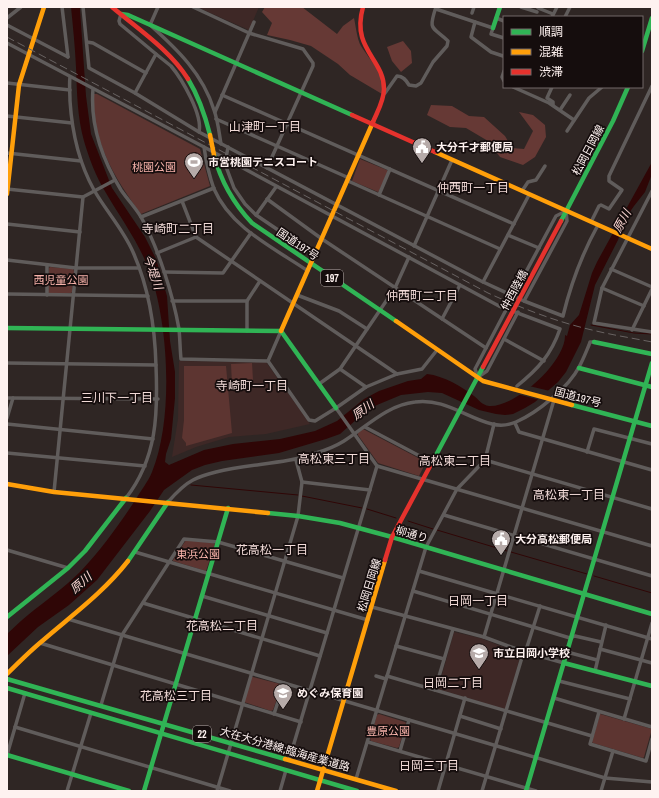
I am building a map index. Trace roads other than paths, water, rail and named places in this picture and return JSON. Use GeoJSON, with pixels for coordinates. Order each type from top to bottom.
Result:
{"type":"FeatureCollection","features":[{"type":"Feature","properties":{"kind":"main road"},"geometry":{"type":"LineString","coordinates":[[7,194],[9,153],[16,117],[19,85],[44,7]]}},
{"type":"Feature","properties":{"kind":"main road","name":"197"},"geometry":{"type":"LineString","coordinates":[[112,7],[120,14]]}},
{"type":"Feature","properties":{"kind":"main road"},"geometry":{"type":"LineString","coordinates":[[281,331],[384,100],[385,93],[378,66],[368,52],[362,36],[360,18],[363,7]]}},
{"type":"Feature","properties":{"kind":"main road"},"geometry":{"type":"LineString","coordinates":[[493,28],[500,7]]}},
{"type":"Feature","properties":{"kind":"main road"},"geometry":{"type":"LineString","coordinates":[[120,14],[128,15],[652,249]]}},
{"type":"Feature","properties":{"kind":"main road","name":"国道197号"},"geometry":{"type":"LineString","coordinates":[[120,14],[164,50],[181,67],[191,81],[206,114],[220,178],[226,190],[242,213],[257,227],[482,381],[522,389],[636,420],[652,426]]}},
{"type":"Feature","properties":{"kind":"main road"},"geometry":{"type":"LineString","coordinates":[[643,48],[652,18]]}},
{"type":"Feature","properties":{"kind":"main road","name":"松岡日岡線"},"geometry":{"type":"LineString","coordinates":[[561,220],[613,121],[628,88]]}},
{"type":"Feature","properties":{"kind":"main road","name":"仲西陸橋"},"geometry":{"type":"LineString","coordinates":[[478,377],[561,220]]}},
{"type":"Feature","properties":{"kind":"main road"},"geometry":{"type":"LineString","coordinates":[[7,328],[281,331]]}},
{"type":"Feature","properties":{"kind":"main road"},"geometry":{"type":"LineString","coordinates":[[281,331],[337,410]]}},
{"type":"Feature","properties":{"kind":"main road"},"geometry":{"type":"LineString","coordinates":[[594,342],[652,354]]}},
{"type":"Feature","properties":{"kind":"main road"},"geometry":{"type":"LineString","coordinates":[[527,790],[652,363]]}},
{"type":"Feature","properties":{"kind":"main road"},"geometry":{"type":"LineString","coordinates":[[579,368],[652,386]]}},
{"type":"Feature","properties":{"kind":"main road","name":"国道197号"},"geometry":{"type":"LineString","coordinates":[[478,377],[516,386],[522,389]]}},
{"type":"Feature","properties":{"kind":"main road","name":"松岡日岡線"},"geometry":{"type":"LineString","coordinates":[[317,791],[392,537],[424,480],[478,377]]}},
{"type":"Feature","properties":{"kind":"main road","name":"国道197号"},"geometry":{"type":"LineString","coordinates":[[636,420],[652,422]]}},
{"type":"Feature","properties":{"kind":"main road","name":"柳通り"},"geometry":{"type":"LineString","coordinates":[[7,484],[54,492],[168,502],[298,516],[358,528],[652,614]]}},
{"type":"Feature","properties":{"kind":"main road"},"geometry":{"type":"LineString","coordinates":[[8,615],[68,568],[85,551],[126,498]]}},
{"type":"Feature","properties":{"kind":"main road"},"geometry":{"type":"LineString","coordinates":[[7,674],[40,643],[114,579],[135,552],[168,502]]}},
{"type":"Feature","properties":{"kind":"main road"},"geometry":{"type":"LineString","coordinates":[[144,791],[228,508]]}},
{"type":"Feature","properties":{"kind":"main road"},"geometry":{"type":"LineString","coordinates":[[564,663],[652,686]]}},
{"type":"Feature","properties":{"kind":"main road","name":"大在大分港線;臨海産業道路"},"geometry":{"type":"LineString","coordinates":[[7,679],[396,791]]}},
{"type":"Feature","properties":{"kind":"main road","name":"大在大分港線;臨海産業道路"},"geometry":{"type":"LineString","coordinates":[[7,688],[354,791]]}},
{"type":"Feature","properties":{"kind":"main road"},"geometry":{"type":"LineString","coordinates":[[7,755],[129,791]]}},
{"type":"Feature","properties":{"kind":"street"},"geometry":{"type":"LineString","coordinates":[[7,18],[21,7]]}},
{"type":"Feature","properties":{"kind":"street"},"geometry":{"type":"LineString","coordinates":[[7,25],[68,57],[62,7]]}},
{"type":"Feature","properties":{"kind":"street"},"geometry":{"type":"LineString","coordinates":[[83,7],[89,68],[135,93],[221,144],[483,282],[524,301],[564,316],[568,294],[578,266],[586,247],[600,226]]}},
{"type":"Feature","properties":{"kind":"street"},"geometry":{"type":"LineString","coordinates":[[158,7],[150,25],[185,58],[200,78],[215,112],[221,144]]}},
{"type":"Feature","properties":{"kind":"street"},"geometry":{"type":"LineString","coordinates":[[193,7],[249,33],[306,50],[313,63],[313,66],[267,168]]}},
{"type":"Feature","properties":{"kind":"street"},"geometry":{"type":"LineString","coordinates":[[472,13],[474,7]]}},
{"type":"Feature","properties":{"kind":"street"},"geometry":{"type":"LineString","coordinates":[[521,7],[553,16],[557,7]]}},
{"type":"Feature","properties":{"kind":"street"},"geometry":{"type":"LineString","coordinates":[[565,16],[570,7]]}},
{"type":"Feature","properties":{"kind":"street"},"geometry":{"type":"LineString","coordinates":[[385,93],[397,76],[401,76],[408,85],[416,86],[421,83],[433,62],[448,46],[448,41],[432,27],[432,19],[436,8],[493,28],[491,34],[503,38]]}},
{"type":"Feature","properties":{"kind":"street"},"geometry":{"type":"LineString","coordinates":[[120,14],[120,24],[170,66],[187,92],[196,111],[199,122],[199,132]]}},
{"type":"Feature","properties":{"kind":"street"},"geometry":{"type":"LineString","coordinates":[[496,18],[503,21]]}},
{"type":"Feature","properties":{"kind":"street"},"geometry":{"type":"LineString","coordinates":[[215,112],[254,22]]}},
{"type":"Feature","properties":{"kind":"street"},"geometry":{"type":"LineString","coordinates":[[474,22],[471,37],[491,52],[503,57]]}},
{"type":"Feature","properties":{"kind":"street"},"geometry":{"type":"LineString","coordinates":[[87,42],[93,43],[146,73]]}},
{"type":"Feature","properties":{"kind":"street"},"geometry":{"type":"LineString","coordinates":[[7,43],[225,158],[499,306],[560,329],[555,344],[544,361],[516,386]]}},
{"type":"Feature","properties":{"kind":"street"},"geometry":{"type":"LineString","coordinates":[[135,93],[156,54]]}},
{"type":"Feature","properties":{"kind":"street"},"geometry":{"type":"LineString","coordinates":[[71,78],[70,90],[72,124],[81,161],[94,190],[122,232],[140,268],[157,330],[157,418],[153,439],[145,466],[136,484],[126,498]]}},
{"type":"Feature","properties":{"kind":"street"},"geometry":{"type":"LineString","coordinates":[[7,83],[70,90]]}},
{"type":"Feature","properties":{"kind":"street"},"geometry":{"type":"LineString","coordinates":[[591,222],[599,206],[601,205],[609,209],[622,190],[609,181],[609,176],[652,86]]}},
{"type":"Feature","properties":{"kind":"street"},"geometry":{"type":"LineString","coordinates":[[515,88],[553,105],[574,120]]}},
{"type":"Feature","properties":{"kind":"street"},"geometry":{"type":"LineString","coordinates":[[552,88],[547,98],[553,102],[553,105]]}},
{"type":"Feature","properties":{"kind":"street"},"geometry":{"type":"LineString","coordinates":[[567,131],[589,98],[601,88]]}},
{"type":"Feature","properties":{"kind":"street"},"geometry":{"type":"LineString","coordinates":[[93,89],[92,104],[94,124],[98,141],[113,181],[141,217],[164,272],[179,330],[181,359],[268,361]]}},
{"type":"Feature","properties":{"kind":"street"},"geometry":{"type":"LineString","coordinates":[[222,95],[514,224]]}},
{"type":"Feature","properties":{"kind":"street"},"geometry":{"type":"LineString","coordinates":[[560,110],[570,95]]}},
{"type":"Feature","properties":{"kind":"street"},"geometry":{"type":"LineString","coordinates":[[7,116],[72,124]]}},
{"type":"Feature","properties":{"kind":"street"},"geometry":{"type":"LineString","coordinates":[[216,119],[277,146],[379,195],[500,249]]}},
{"type":"Feature","properties":{"kind":"street"},"geometry":{"type":"LineString","coordinates":[[204,147],[214,188],[236,220],[251,233],[308,271]]}},
{"type":"Feature","properties":{"kind":"street"},"geometry":{"type":"LineString","coordinates":[[228,147],[225,164],[234,188],[245,204],[256,215],[315,256]]}},
{"type":"Feature","properties":{"kind":"street"},"geometry":{"type":"LineString","coordinates":[[9,153],[81,161]]}},
{"type":"Feature","properties":{"kind":"street"},"geometry":{"type":"LineString","coordinates":[[414,246],[452,160]]}},
{"type":"Feature","properties":{"kind":"street"},"geometry":{"type":"LineString","coordinates":[[522,192],[528,182],[536,180],[545,166]]}},
{"type":"Feature","properties":{"kind":"street"},"geometry":{"type":"LineString","coordinates":[[379,195],[390,169]]}},
{"type":"Feature","properties":{"kind":"street"},"geometry":{"type":"LineString","coordinates":[[7,189],[84,197],[94,190],[113,181]]}},
{"type":"Feature","properties":{"kind":"street"},"geometry":{"type":"LineString","coordinates":[[256,215],[276,186]]}},
{"type":"Feature","properties":{"kind":"street"},"geometry":{"type":"LineString","coordinates":[[141,217],[214,188]]}},
{"type":"Feature","properties":{"kind":"street"},"geometry":{"type":"LineString","coordinates":[[652,191],[626,237],[602,288],[594,323],[652,332]]}},
{"type":"Feature","properties":{"kind":"street"},"geometry":{"type":"LineString","coordinates":[[483,282],[529,195]]}},
{"type":"Feature","properties":{"kind":"street"},"geometry":{"type":"LineString","coordinates":[[54,492],[84,197]]}},
{"type":"Feature","properties":{"kind":"street"},"geometry":{"type":"LineString","coordinates":[[267,199],[322,239],[486,348]]}},
{"type":"Feature","properties":{"kind":"street"},"geometry":{"type":"LineString","coordinates":[[182,201],[196,237],[397,374]]}},
{"type":"Feature","properties":{"kind":"street"},"geometry":{"type":"LineString","coordinates":[[513,296],[556,216],[566,211],[567,221],[524,301]]}},
{"type":"Feature","properties":{"kind":"street"},"geometry":{"type":"LineString","coordinates":[[7,224],[80,232]]}},
{"type":"Feature","properties":{"kind":"street"},"geometry":{"type":"LineString","coordinates":[[164,272],[223,273],[251,233]]}},
{"type":"Feature","properties":{"kind":"street"},"geometry":{"type":"LineString","coordinates":[[508,235],[539,248]]}},
{"type":"Feature","properties":{"kind":"street"},"geometry":{"type":"LineString","coordinates":[[157,254],[196,237]]}},
{"type":"Feature","properties":{"kind":"street"},"geometry":{"type":"LineString","coordinates":[[319,384],[340,369],[395,288],[409,257]]}},
{"type":"Feature","properties":{"kind":"street"},"geometry":{"type":"LineString","coordinates":[[7,260],[76,268],[140,268]]}},
{"type":"Feature","properties":{"kind":"street"},"geometry":{"type":"LineString","coordinates":[[47,265],[47,295]]}},
{"type":"Feature","properties":{"kind":"street"},"geometry":{"type":"LineString","coordinates":[[611,269],[652,288],[632,330]]}},
{"type":"Feature","properties":{"kind":"street"},"geometry":{"type":"LineString","coordinates":[[247,331],[247,301],[260,281]]}},
{"type":"Feature","properties":{"kind":"street"},"geometry":{"type":"LineString","coordinates":[[442,319],[460,285]]}},
{"type":"Feature","properties":{"kind":"street"},"geometry":{"type":"LineString","coordinates":[[602,288],[644,306]]}},
{"type":"Feature","properties":{"kind":"street"},"geometry":{"type":"LineString","coordinates":[[7,294],[148,296]]}},
{"type":"Feature","properties":{"kind":"street"},"geometry":{"type":"LineString","coordinates":[[297,295],[340,311],[367,329]]}},
{"type":"Feature","properties":{"kind":"street"},"geometry":{"type":"LineString","coordinates":[[172,301],[247,301]]}},
{"type":"Feature","properties":{"kind":"street"},"geometry":{"type":"LineString","coordinates":[[507,308],[475,369],[478,377],[487,372],[518,312]]}},
{"type":"Feature","properties":{"kind":"street"},"geometry":{"type":"LineString","coordinates":[[268,361],[281,331]]}},
{"type":"Feature","properties":{"kind":"street"},"geometry":{"type":"LineString","coordinates":[[504,339],[544,361]]}},
{"type":"Feature","properties":{"kind":"street"},"geometry":{"type":"LineString","coordinates":[[168,502],[176,493],[192,480],[201,476],[244,466],[296,460],[343,442],[375,418],[402,405],[415,402],[442,404],[461,409],[477,419],[494,424],[507,425],[516,423],[530,416],[569,381],[579,368],[590,342],[594,342]]}},
{"type":"Feature","properties":{"kind":"street"},"geometry":{"type":"LineString","coordinates":[[268,361],[309,420],[315,421],[337,410],[366,387],[397,374],[422,369],[437,350]]}},
{"type":"Feature","properties":{"kind":"street"},"geometry":{"type":"LineString","coordinates":[[7,363],[156,365]]}},
{"type":"Feature","properties":{"kind":"street"},"geometry":{"type":"LineString","coordinates":[[340,369],[366,387]]}},
{"type":"Feature","properties":{"kind":"street"},"geometry":{"type":"LineString","coordinates":[[7,398],[158,399]]}},
{"type":"Feature","properties":{"kind":"street"},"geometry":{"type":"LineString","coordinates":[[7,418],[13,398]]}},
{"type":"Feature","properties":{"kind":"street"},"geometry":{"type":"LineString","coordinates":[[484,637],[542,439],[551,398]]}},
{"type":"Feature","properties":{"kind":"street"},"geometry":{"type":"LineString","coordinates":[[337,410],[377,466],[652,546]]}},
{"type":"Feature","properties":{"kind":"street"},"geometry":{"type":"LineString","coordinates":[[516,423],[519,432],[652,470]]}},
{"type":"Feature","properties":{"kind":"street"},"geometry":{"type":"LineString","coordinates":[[7,424],[153,439]]}},
{"type":"Feature","properties":{"kind":"street"},"geometry":{"type":"LineString","coordinates":[[356,779],[426,547],[457,490],[485,460],[494,424]]}},
{"type":"Feature","properties":{"kind":"street"},"geometry":{"type":"LineString","coordinates":[[365,427],[433,462]]}},
{"type":"Feature","properties":{"kind":"street"},"geometry":{"type":"LineString","coordinates":[[587,452],[594,429],[652,444]]}},
{"type":"Feature","properties":{"kind":"street"},"geometry":{"type":"LineString","coordinates":[[7,453],[145,466]]}},
{"type":"Feature","properties":{"kind":"street"},"geometry":{"type":"LineString","coordinates":[[217,789],[298,516],[302,482],[296,460]]}},
{"type":"Feature","properties":{"kind":"street"},"geometry":{"type":"LineString","coordinates":[[485,460],[652,509]]}},
{"type":"Feature","properties":{"kind":"street"},"geometry":{"type":"LineString","coordinates":[[289,760],[377,466]]}},
{"type":"Feature","properties":{"kind":"street"},"geometry":{"type":"LineString","coordinates":[[302,482],[370,490]]}},
{"type":"Feature","properties":{"kind":"street"},"geometry":{"type":"LineString","coordinates":[[444,515],[652,576]]}},
{"type":"Feature","properties":{"kind":"street"},"geometry":{"type":"LineString","coordinates":[[101,705],[122,635],[184,539],[218,542],[343,578]]}},
{"type":"Feature","properties":{"kind":"street"},"geometry":{"type":"LineString","coordinates":[[7,550],[68,568]]}},
{"type":"Feature","properties":{"kind":"street"},"geometry":{"type":"LineString","coordinates":[[135,552],[368,620]]}},
{"type":"Feature","properties":{"kind":"street"},"geometry":{"type":"LineString","coordinates":[[419,571],[650,638]]}},
{"type":"Feature","properties":{"kind":"street"},"geometry":{"type":"LineString","coordinates":[[413,591],[570,638],[575,636],[601,642]]}},
{"type":"Feature","properties":{"kind":"street"},"geometry":{"type":"LineString","coordinates":[[202,596],[327,633]]}},
{"type":"Feature","properties":{"kind":"street"},"geometry":{"type":"LineString","coordinates":[[142,603],[320,656]]}},
{"type":"Feature","properties":{"kind":"street"},"geometry":{"type":"LineString","coordinates":[[482,791],[540,606]]}},
{"type":"Feature","properties":{"kind":"street"},"geometry":{"type":"LineString","coordinates":[[372,607],[484,637],[525,652],[564,663]]}},
{"type":"Feature","properties":{"kind":"street"},"geometry":{"type":"LineString","coordinates":[[68,619],[605,778],[652,782]]}},
{"type":"Feature","properties":{"kind":"street"},"geometry":{"type":"LineString","coordinates":[[624,719],[641,660],[650,638],[652,622]]}},
{"type":"Feature","properties":{"kind":"street"},"geometry":{"type":"LineString","coordinates":[[594,671],[606,625]]}},
{"type":"Feature","properties":{"kind":"street"},"geometry":{"type":"LineString","coordinates":[[435,690],[453,629]]}},
{"type":"Feature","properties":{"kind":"street"},"geometry":{"type":"LineString","coordinates":[[40,643],[301,722]]}},
{"type":"Feature","properties":{"kind":"street"},"geometry":{"type":"LineString","coordinates":[[396,646],[444,659]]}},
{"type":"Feature","properties":{"kind":"street"},"geometry":{"type":"LineString","coordinates":[[600,649],[652,663]]}},
{"type":"Feature","properties":{"kind":"street"},"geometry":{"type":"LineString","coordinates":[[567,652],[597,660]]}},
{"type":"Feature","properties":{"kind":"street"},"geometry":{"type":"LineString","coordinates":[[376,676],[387,677],[465,698],[592,736]]}},
{"type":"Feature","properties":{"kind":"street"},"geometry":{"type":"LineString","coordinates":[[559,681],[630,699]]}},
{"type":"Feature","properties":{"kind":"street"},"geometry":{"type":"LineString","coordinates":[[274,714],[284,683]]}},
{"type":"Feature","properties":{"kind":"street"},"geometry":{"type":"LineString","coordinates":[[7,755],[25,694]]}},
{"type":"Feature","properties":{"kind":"street"},"geometry":{"type":"LineString","coordinates":[[438,791],[465,698]]}},
{"type":"Feature","properties":{"kind":"street"},"geometry":{"type":"LineString","coordinates":[[554,698],[652,728]]}},
{"type":"Feature","properties":{"kind":"street"},"geometry":{"type":"LineString","coordinates":[[599,712],[590,744],[646,761],[652,739]]}},
{"type":"Feature","properties":{"kind":"street"},"geometry":{"type":"LineString","coordinates":[[67,791],[91,713]]}},
{"type":"Feature","properties":{"kind":"street"},"geometry":{"type":"LineString","coordinates":[[460,716],[501,728]]}},
{"type":"Feature","properties":{"kind":"street"},"geometry":{"type":"LineString","coordinates":[[400,751],[409,720]]}},
{"type":"Feature","properties":{"kind":"street"},"geometry":{"type":"LineString","coordinates":[[15,727],[217,789],[230,791]]}},
{"type":"Feature","properties":{"kind":"street"},"geometry":{"type":"LineString","coordinates":[[368,742],[487,776],[527,790],[536,791]]}},
{"type":"Feature","properties":{"kind":"street"},"geometry":{"type":"LineString","coordinates":[[601,791],[613,751]]}},
{"type":"Feature","properties":{"kind":"street"},"geometry":{"type":"LineString","coordinates":[[280,791],[286,770]]}},
{"type":"Feature","properties":{"kind":"water"},"geometry":{"type":"Polygon","coordinates":[[[71,7],[80,7],[86,96],[91,134],[112,188],[145,237],[156,259],[167,296],[170,341],[175,372],[175,398],[171,439],[165,462],[169,465],[204,450],[233,444],[280,439],[315,431],[337,421],[364,399],[379,391],[408,381],[421,379],[427,374],[440,377],[458,385],[482,403],[489,406],[500,405],[512,400],[525,392],[537,381],[557,358],[563,346],[565,335],[567,336],[570,325],[579,315],[597,262],[652,162],[652,174],[645,192],[627,216],[618,240],[595,285],[581,342],[566,372],[558,382],[535,402],[513,414],[505,415],[479,410],[442,393],[428,392],[401,395],[377,405],[365,412],[340,434],[279,453],[222,461],[192,470],[164,490],[150,511],[97,580],[69,605],[38,627],[7,656],[7,634],[25,617],[61,589],[88,564],[130,509],[152,472],[159,450],[164,425],[166,370],[161,314],[148,267],[139,247],[99,181],[84,141],[78,104],[71,7]]]}},
{"type":"Feature","properties":{"kind":"water"},"geometry":{"type":"Polygon","coordinates":[[[196,152],[201,165],[193,168],[188,155],[196,152]]]}},
{"type":"Feature","properties":{"kind":"waterway"},"geometry":{"type":"LineString","coordinates":[[591,325],[634,333],[652,334]]}},
{"type":"Feature","properties":{"kind":"waterway"},"geometry":{"type":"LineString","coordinates":[[191,485],[298,495]]}},
{"type":"Feature","properties":{"kind":"waterway"},"geometry":{"type":"LineString","coordinates":[[302,496],[362,508]]}},
{"type":"Feature","properties":{"kind":"waterway"},"geometry":{"type":"LineString","coordinates":[[367,509],[396,518]]}},
{"type":"Feature","properties":{"kind":"waterway"},"geometry":{"type":"LineString","coordinates":[[408,521],[433,529]]}},
{"type":"Feature","properties":{"kind":"waterway"},"geometry":{"type":"LineString","coordinates":[[437,530],[507,551]]}},
{"type":"Feature","properties":{"kind":"waterway"},"geometry":{"type":"LineString","coordinates":[[511,552],[587,574]]}},
{"type":"Feature","properties":{"kind":"waterway"},"geometry":{"type":"LineString","coordinates":[[594,576],[652,593]]}},
{"type":"Feature","properties":{"kind":"railway"},"geometry":{"type":"LineString","coordinates":[[7,37],[488,293],[552,319],[600,332],[652,342]]}},
{"type":"Feature","properties":{"kind":"place","name":"大分千才郵便局"},"geometry":{"type":"Point","coordinates":[422,164]}},
{"type":"Feature","properties":{"kind":"place","name":"市営桃園テニスコート"},"geometry":{"type":"Point","coordinates":[194,179]}},
{"type":"Feature","properties":{"kind":"place","name":"大分高松郵便局"},"geometry":{"type":"Point","coordinates":[501,556]}},
{"type":"Feature","properties":{"kind":"place","name":"市立日岡小学校"},"geometry":{"type":"Point","coordinates":[479,670]}},
{"type":"Feature","properties":{"kind":"place","name":"めぐみ保育園"},"geometry":{"type":"Point","coordinates":[283,710]}},
{"type":"Feature","properties":{"kind":"district","name":"山津町一丁目"},"geometry":{"type":"Point","coordinates":[265,127]}},
{"type":"Feature","properties":{"kind":"district","name":"仲西町一丁目"},"geometry":{"type":"Point","coordinates":[473,188]}},
{"type":"Feature","properties":{"kind":"district","name":"寺崎町二丁目"},"geometry":{"type":"Point","coordinates":[178,229]}},
{"type":"Feature","properties":{"kind":"district","name":"仲西町二丁目"},"geometry":{"type":"Point","coordinates":[422,296]}},
{"type":"Feature","properties":{"kind":"district","name":"寺崎町一丁目"},"geometry":{"type":"Point","coordinates":[252,386]}},
{"type":"Feature","properties":{"kind":"district","name":"三川下一丁目"},"geometry":{"type":"Point","coordinates":[117,398]}},
{"type":"Feature","properties":{"kind":"district","name":"高松東三丁目"},"geometry":{"type":"Point","coordinates":[334,459]}},
{"type":"Feature","properties":{"kind":"district","name":"高松東二丁目"},"geometry":{"type":"Point","coordinates":[455,461]}},
{"type":"Feature","properties":{"kind":"district","name":"高松東一丁目"},"geometry":{"type":"Point","coordinates":[569,495]}},
{"type":"Feature","properties":{"kind":"district","name":"花高松一丁目"},"geometry":{"type":"Point","coordinates":[272,550]}},
{"type":"Feature","properties":{"kind":"district","name":"日岡一丁目"},"geometry":{"type":"Point","coordinates":[478,601]}},
{"type":"Feature","properties":{"kind":"district","name":"花高松二丁目"},"geometry":{"type":"Point","coordinates":[222,626]}},
{"type":"Feature","properties":{"kind":"district","name":"日岡二丁目"},"geometry":{"type":"Point","coordinates":[453,683]}},
{"type":"Feature","properties":{"kind":"district","name":"花高松三丁目"},"geometry":{"type":"Point","coordinates":[176,696]}},
{"type":"Feature","properties":{"kind":"district","name":"日岡三丁目"},"geometry":{"type":"Point","coordinates":[429,766]}},
{"type":"Feature","properties":{"kind":"park label","name":"桃園公園"},"geometry":{"type":"Point","coordinates":[154,167]}},
{"type":"Feature","properties":{"kind":"park label","name":"西児童公園"},"geometry":{"type":"Point","coordinates":[61,280]}},
{"type":"Feature","properties":{"kind":"park label","name":"東浜公園"},"geometry":{"type":"Point","coordinates":[198,554]}},
{"type":"Feature","properties":{"kind":"park label","name":"豊原公園"},"geometry":{"type":"Point","coordinates":[388,731]}},
{"type":"Feature","properties":{"kind":"water label","name":"原川"},"geometry":{"type":"Point","coordinates":[622,221]}},
{"type":"Feature","properties":{"kind":"water label","name":"今堤川"},"geometry":{"type":"Point","coordinates":[153,272]}},
{"type":"Feature","properties":{"kind":"water label","name":"原川"},"geometry":{"type":"Point","coordinates":[363,410]}},
{"type":"Feature","properties":{"kind":"water label","name":"原川"},"geometry":{"type":"Point","coordinates":[81,583]}}]}
